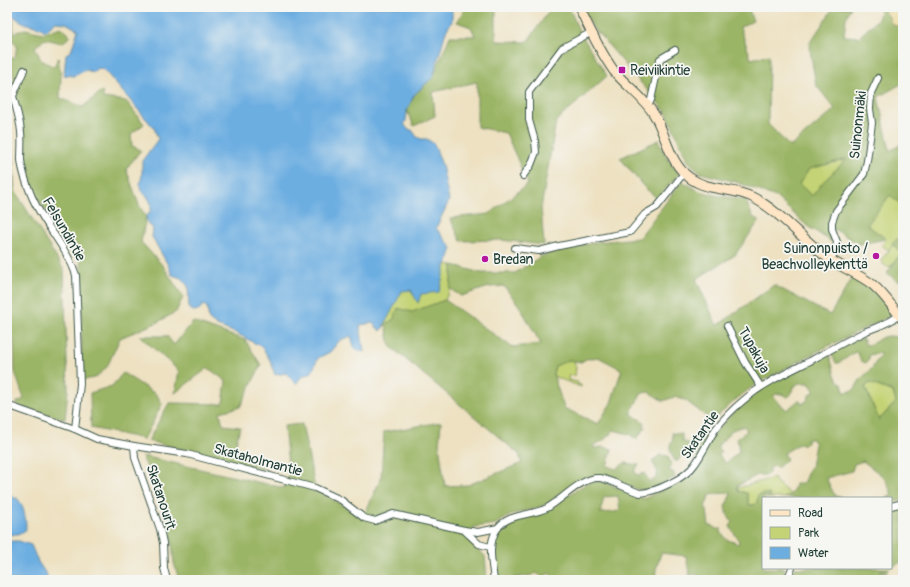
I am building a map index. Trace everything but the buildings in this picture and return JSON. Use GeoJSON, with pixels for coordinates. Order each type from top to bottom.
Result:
{"type":"FeatureCollection","features":[{"type":"Feature","properties":{"kind":"street"},"geometry":{"type":"LineString","coordinates":[[579,7],[615,72],[648,106],[659,122],[673,158],[684,173],[691,179],[706,186],[741,193],[753,197],[761,202],[831,260],[872,284],[901,317]]}},
{"type":"Feature","properties":{"kind":"street"},"geometry":{"type":"LineString","coordinates":[[523,176],[531,165],[536,152],[535,141],[529,120],[529,92],[562,48],[592,32]]}},
{"type":"Feature","properties":{"kind":"street"},"geometry":{"type":"LineString","coordinates":[[648,106],[651,100],[660,59],[675,50]]}},
{"type":"Feature","properties":{"kind":"street","name":"Felsundintie"},"geometry":{"type":"LineString","coordinates":[[24,70],[13,96],[21,132],[22,161],[25,178],[30,194],[41,215],[73,265],[76,275],[80,384],[75,429]]}},
{"type":"Feature","properties":{"kind":"street","name":"Suinonmäki"},"geometry":{"type":"LineString","coordinates":[[831,260],[837,242],[832,229],[832,222],[836,211],[864,174],[872,123],[870,109],[871,93],[878,78]]}},
{"type":"Feature","properties":{"kind":"street"},"geometry":{"type":"LineString","coordinates":[[515,248],[539,251],[630,232],[645,214],[657,207],[684,173]]}},
{"type":"Feature","properties":{"kind":"street","name":"Skatantie"},"geometry":{"type":"LineString","coordinates":[[498,528],[505,521],[512,518],[537,512],[548,507],[586,481],[595,478],[603,479],[640,493],[656,490],[689,471],[699,458],[716,428],[737,406],[761,387],[864,332],[901,317]]}},
{"type":"Feature","properties":{"kind":"street","name":"Tupakuja"},"geometry":{"type":"LineString","coordinates":[[726,326],[745,362],[761,387]]}},
{"type":"Feature","properties":{"kind":"street","name":"Skataholmantie"},"geometry":{"type":"LineString","coordinates":[[7,405],[75,429],[97,439],[187,454],[316,488],[341,500],[364,518],[375,521],[394,514],[478,532],[498,528]]}},
{"type":"Feature","properties":{"kind":"street","name":"Skatanourit"},"geometry":{"type":"LineString","coordinates":[[134,446],[135,458],[160,529],[163,543],[164,568],[167,580]]}},
{"type":"Feature","properties":{"kind":"street"},"geometry":{"type":"LineString","coordinates":[[892,506],[903,503]]}},
{"type":"Feature","properties":{"kind":"street"},"geometry":{"type":"LineString","coordinates":[[494,580],[490,547],[498,528]]}},
{"type":"Feature","properties":{"kind":"street"},"geometry":{"type":"LineString","coordinates":[[464,530],[479,544],[490,547]]}},
{"type":"Feature","properties":{"kind":"street"},"geometry":{"type":"LineString","coordinates":[[787,580],[792,569]]}},
{"type":"Feature","properties":{"kind":"green space"},"geometry":{"type":"Polygon","coordinates":[[[463,7],[496,7],[496,41],[527,42],[552,7],[569,7],[579,31],[607,76],[556,121],[541,208],[544,245],[501,240],[461,241],[450,218],[489,214],[528,184],[506,133],[477,127],[477,82],[433,92],[435,116],[414,126],[407,111],[414,95],[433,77],[450,36],[475,36],[471,27],[457,22],[463,12],[463,7]]]}},
{"type":"Feature","properties":{"kind":"green space"},"geometry":{"type":"Polygon","coordinates":[[[582,7],[748,7],[753,21],[740,27],[751,59],[769,55],[768,124],[790,147],[835,109],[816,85],[809,44],[834,7],[851,7],[846,18],[844,36],[859,37],[879,18],[880,7],[887,7],[894,25],[903,28],[903,83],[878,97],[890,151],[903,143],[903,206],[890,195],[867,225],[886,239],[859,244],[829,226],[832,242],[806,225],[776,197],[736,182],[701,173],[688,161],[666,112],[593,27],[582,7]],[[847,159],[809,169],[799,184],[812,196],[823,182],[847,159]]]}},
{"type":"Feature","properties":{"kind":"green space"},"geometry":{"type":"Polygon","coordinates":[[[7,16],[13,20],[14,33],[25,29],[43,33],[61,27],[71,36],[62,43],[45,39],[35,47],[41,60],[54,67],[58,58],[61,75],[60,98],[83,107],[102,91],[103,98],[126,101],[144,124],[131,134],[132,146],[141,150],[126,169],[139,205],[146,217],[141,242],[163,266],[183,297],[176,312],[156,323],[120,338],[107,367],[95,378],[82,380],[81,263],[28,184],[19,120],[12,88],[14,77],[7,61],[15,57],[17,45],[7,36],[7,16]]]}},
{"type":"Feature","properties":{"kind":"green space"},"geometry":{"type":"Polygon","coordinates":[[[659,140],[662,150],[667,158],[680,173],[657,198],[644,187],[620,158],[659,140]]]}},
{"type":"Feature","properties":{"kind":"green space"},"geometry":{"type":"Polygon","coordinates":[[[7,148],[12,148],[15,191],[64,270],[68,390],[65,419],[22,408],[16,403],[24,399],[15,372],[14,341],[7,331],[7,148]]]}},
{"type":"Feature","properties":{"kind":"green space"},"geometry":{"type":"Polygon","coordinates":[[[848,159],[823,182],[812,197],[799,184],[809,169],[848,159]]]}},
{"type":"Feature","properties":{"kind":"green space"},"geometry":{"type":"Polygon","coordinates":[[[682,181],[699,191],[746,200],[752,216],[759,221],[735,255],[696,279],[717,326],[774,285],[830,315],[853,277],[864,283],[882,299],[887,305],[890,316],[816,352],[753,386],[711,420],[685,400],[674,397],[663,401],[649,392],[642,393],[632,410],[632,415],[644,422],[645,428],[636,439],[629,434],[613,430],[605,439],[594,445],[593,448],[602,447],[612,449],[607,466],[616,469],[625,463],[639,465],[634,471],[638,476],[644,473],[650,482],[656,478],[658,472],[652,461],[660,455],[668,456],[672,467],[668,470],[673,472],[675,477],[654,488],[644,490],[636,489],[601,475],[592,476],[551,502],[537,508],[513,514],[496,524],[474,527],[471,544],[485,556],[487,580],[179,580],[174,563],[171,533],[161,499],[142,456],[284,488],[289,474],[284,426],[302,424],[315,488],[363,518],[381,478],[384,432],[441,422],[439,445],[445,486],[468,485],[522,463],[519,454],[390,346],[386,324],[393,320],[398,308],[412,312],[445,300],[512,347],[541,344],[520,307],[504,286],[489,287],[461,296],[450,289],[453,265],[481,273],[515,273],[540,257],[558,250],[597,242],[639,238],[682,181]],[[598,357],[586,359],[581,362],[569,360],[555,366],[553,374],[564,408],[598,424],[611,403],[621,369],[598,357]]]}},
{"type":"Feature","properties":{"kind":"green space"},"geometry":{"type":"Polygon","coordinates":[[[890,195],[903,206],[903,233],[888,250],[882,245],[886,239],[867,225],[890,195]]]}},
{"type":"Feature","properties":{"kind":"green space"},"geometry":{"type":"Polygon","coordinates":[[[903,233],[903,280],[897,281],[887,273],[902,252],[892,244],[903,233]]]}},
{"type":"Feature","properties":{"kind":"green space"},"geometry":{"type":"Polygon","coordinates":[[[893,245],[902,252],[891,266],[887,267],[883,264],[882,259],[893,245]]]}},
{"type":"Feature","properties":{"kind":"green space"},"geometry":{"type":"Polygon","coordinates":[[[433,263],[453,265],[450,289],[445,300],[393,320],[386,324],[381,331],[372,323],[369,323],[373,312],[433,263]]]}},
{"type":"Feature","properties":{"kind":"green space"},"geometry":{"type":"Polygon","coordinates":[[[193,322],[245,340],[261,365],[240,407],[220,412],[223,425],[240,427],[234,451],[269,471],[148,441],[169,403],[223,404],[226,381],[208,368],[175,393],[179,371],[140,336],[167,336],[174,345],[193,322]]]}},
{"type":"Feature","properties":{"kind":"green space"},"geometry":{"type":"Polygon","coordinates":[[[902,331],[903,332],[903,500],[892,502],[892,497],[887,497],[892,494],[885,478],[863,461],[854,464],[852,471],[826,478],[835,496],[840,497],[786,497],[792,493],[795,484],[803,483],[808,470],[811,467],[815,444],[812,439],[807,439],[805,444],[799,444],[784,453],[787,459],[777,468],[774,466],[770,468],[769,473],[765,475],[757,475],[737,486],[738,491],[747,493],[749,505],[754,505],[757,502],[758,495],[769,494],[770,497],[762,497],[762,569],[783,569],[792,578],[795,569],[889,569],[887,571],[881,570],[880,572],[887,574],[889,580],[709,580],[694,574],[690,577],[686,556],[661,553],[656,569],[655,580],[554,580],[550,573],[543,577],[536,573],[529,576],[512,578],[511,580],[498,580],[493,548],[497,534],[506,523],[517,518],[538,515],[587,483],[595,481],[602,481],[644,499],[684,478],[716,431],[739,406],[762,388],[827,355],[830,357],[835,375],[838,381],[842,384],[844,392],[854,390],[860,380],[873,367],[880,353],[869,355],[869,360],[866,363],[861,361],[858,353],[855,352],[839,363],[836,363],[832,352],[855,340],[863,339],[866,345],[871,344],[883,337],[897,337],[902,331]],[[799,383],[793,387],[790,396],[787,397],[779,394],[773,396],[787,410],[799,400],[802,404],[808,400],[809,395],[814,392],[809,383],[799,383]],[[870,383],[865,387],[879,420],[896,402],[893,392],[870,383]],[[744,426],[732,430],[717,447],[721,452],[719,455],[724,462],[726,463],[739,452],[737,438],[747,431],[744,426]],[[731,492],[710,495],[705,507],[707,510],[709,526],[719,530],[721,528],[721,532],[727,540],[737,544],[739,543],[730,526],[733,522],[728,516],[725,507],[731,492]],[[618,496],[604,497],[600,513],[615,512],[620,510],[618,496]]]}},
{"type":"Feature","properties":{"kind":"green space"},"geometry":{"type":"Polygon","coordinates":[[[567,360],[574,361],[576,367],[575,376],[569,375],[568,380],[578,382],[577,384],[581,385],[581,387],[555,377],[553,374],[555,366],[567,360]]]}},
{"type":"Feature","properties":{"kind":"green space"},"geometry":{"type":"Polygon","coordinates":[[[123,373],[157,395],[162,404],[144,439],[91,428],[90,393],[112,386],[123,373]]]}},
{"type":"Feature","properties":{"kind":"green space"},"geometry":{"type":"Polygon","coordinates":[[[870,383],[893,392],[896,402],[879,420],[865,387],[870,383]]]}},
{"type":"Feature","properties":{"kind":"green space"},"geometry":{"type":"Polygon","coordinates":[[[705,426],[708,435],[699,453],[694,457],[691,457],[687,450],[684,449],[678,461],[675,461],[670,447],[673,440],[672,433],[682,434],[682,440],[684,442],[697,446],[705,426]]]}},
{"type":"Feature","properties":{"kind":"green space"},"geometry":{"type":"Polygon","coordinates":[[[774,478],[776,482],[791,495],[786,497],[770,497],[769,494],[762,497],[762,499],[754,505],[749,505],[747,493],[738,491],[737,488],[774,478]]]}},
{"type":"Feature","properties":{"kind":"green space"},"geometry":{"type":"Polygon","coordinates":[[[903,506],[903,561],[892,566],[892,509],[903,506]]]}},
{"type":"Feature","properties":{"kind":"sand"},"geometry":{"type":"Polygon","coordinates":[[[887,7],[903,7],[903,28],[890,22],[890,18],[884,11],[887,7]]]}},
{"type":"Feature","properties":{"kind":"water"},"geometry":{"type":"Polygon","coordinates":[[[7,7],[452,7],[452,21],[446,31],[433,77],[414,95],[407,110],[406,121],[404,123],[407,128],[412,130],[417,137],[427,139],[434,144],[442,165],[449,201],[436,228],[452,248],[446,264],[439,292],[421,294],[418,303],[411,290],[402,291],[381,331],[372,323],[360,325],[364,352],[355,350],[351,336],[340,340],[330,352],[318,358],[312,372],[301,377],[296,384],[286,373],[275,375],[270,360],[262,347],[236,333],[217,326],[209,320],[207,307],[203,305],[199,310],[194,311],[189,309],[188,286],[181,278],[172,275],[152,237],[153,228],[148,224],[146,217],[151,210],[151,203],[147,196],[141,191],[140,185],[142,161],[158,139],[154,128],[104,70],[98,68],[93,72],[86,70],[74,76],[64,75],[66,54],[71,51],[78,30],[66,23],[56,22],[45,31],[39,27],[19,20],[7,10],[7,7]]]}},
{"type":"Feature","properties":{"kind":"water"},"geometry":{"type":"Polygon","coordinates":[[[7,489],[13,498],[17,498],[23,508],[26,529],[19,534],[7,536],[7,489]]]}},
{"type":"Feature","properties":{"kind":"water"},"geometry":{"type":"Polygon","coordinates":[[[7,541],[19,541],[31,545],[38,562],[48,577],[43,580],[7,580],[7,541]]]}},
{"type":"Feature","properties":{"kind":"place","name":"Reiviikintie"},"geometry":{"type":"Point","coordinates":[622,70]}},
{"type":"Feature","properties":{"kind":"place","name":"Suinonpuisto / Beachvolleykenttä"},"geometry":{"type":"Point","coordinates":[876,256]}},
{"type":"Feature","properties":{"kind":"place","name":"Bredan"},"geometry":{"type":"Point","coordinates":[485,259]}}]}
